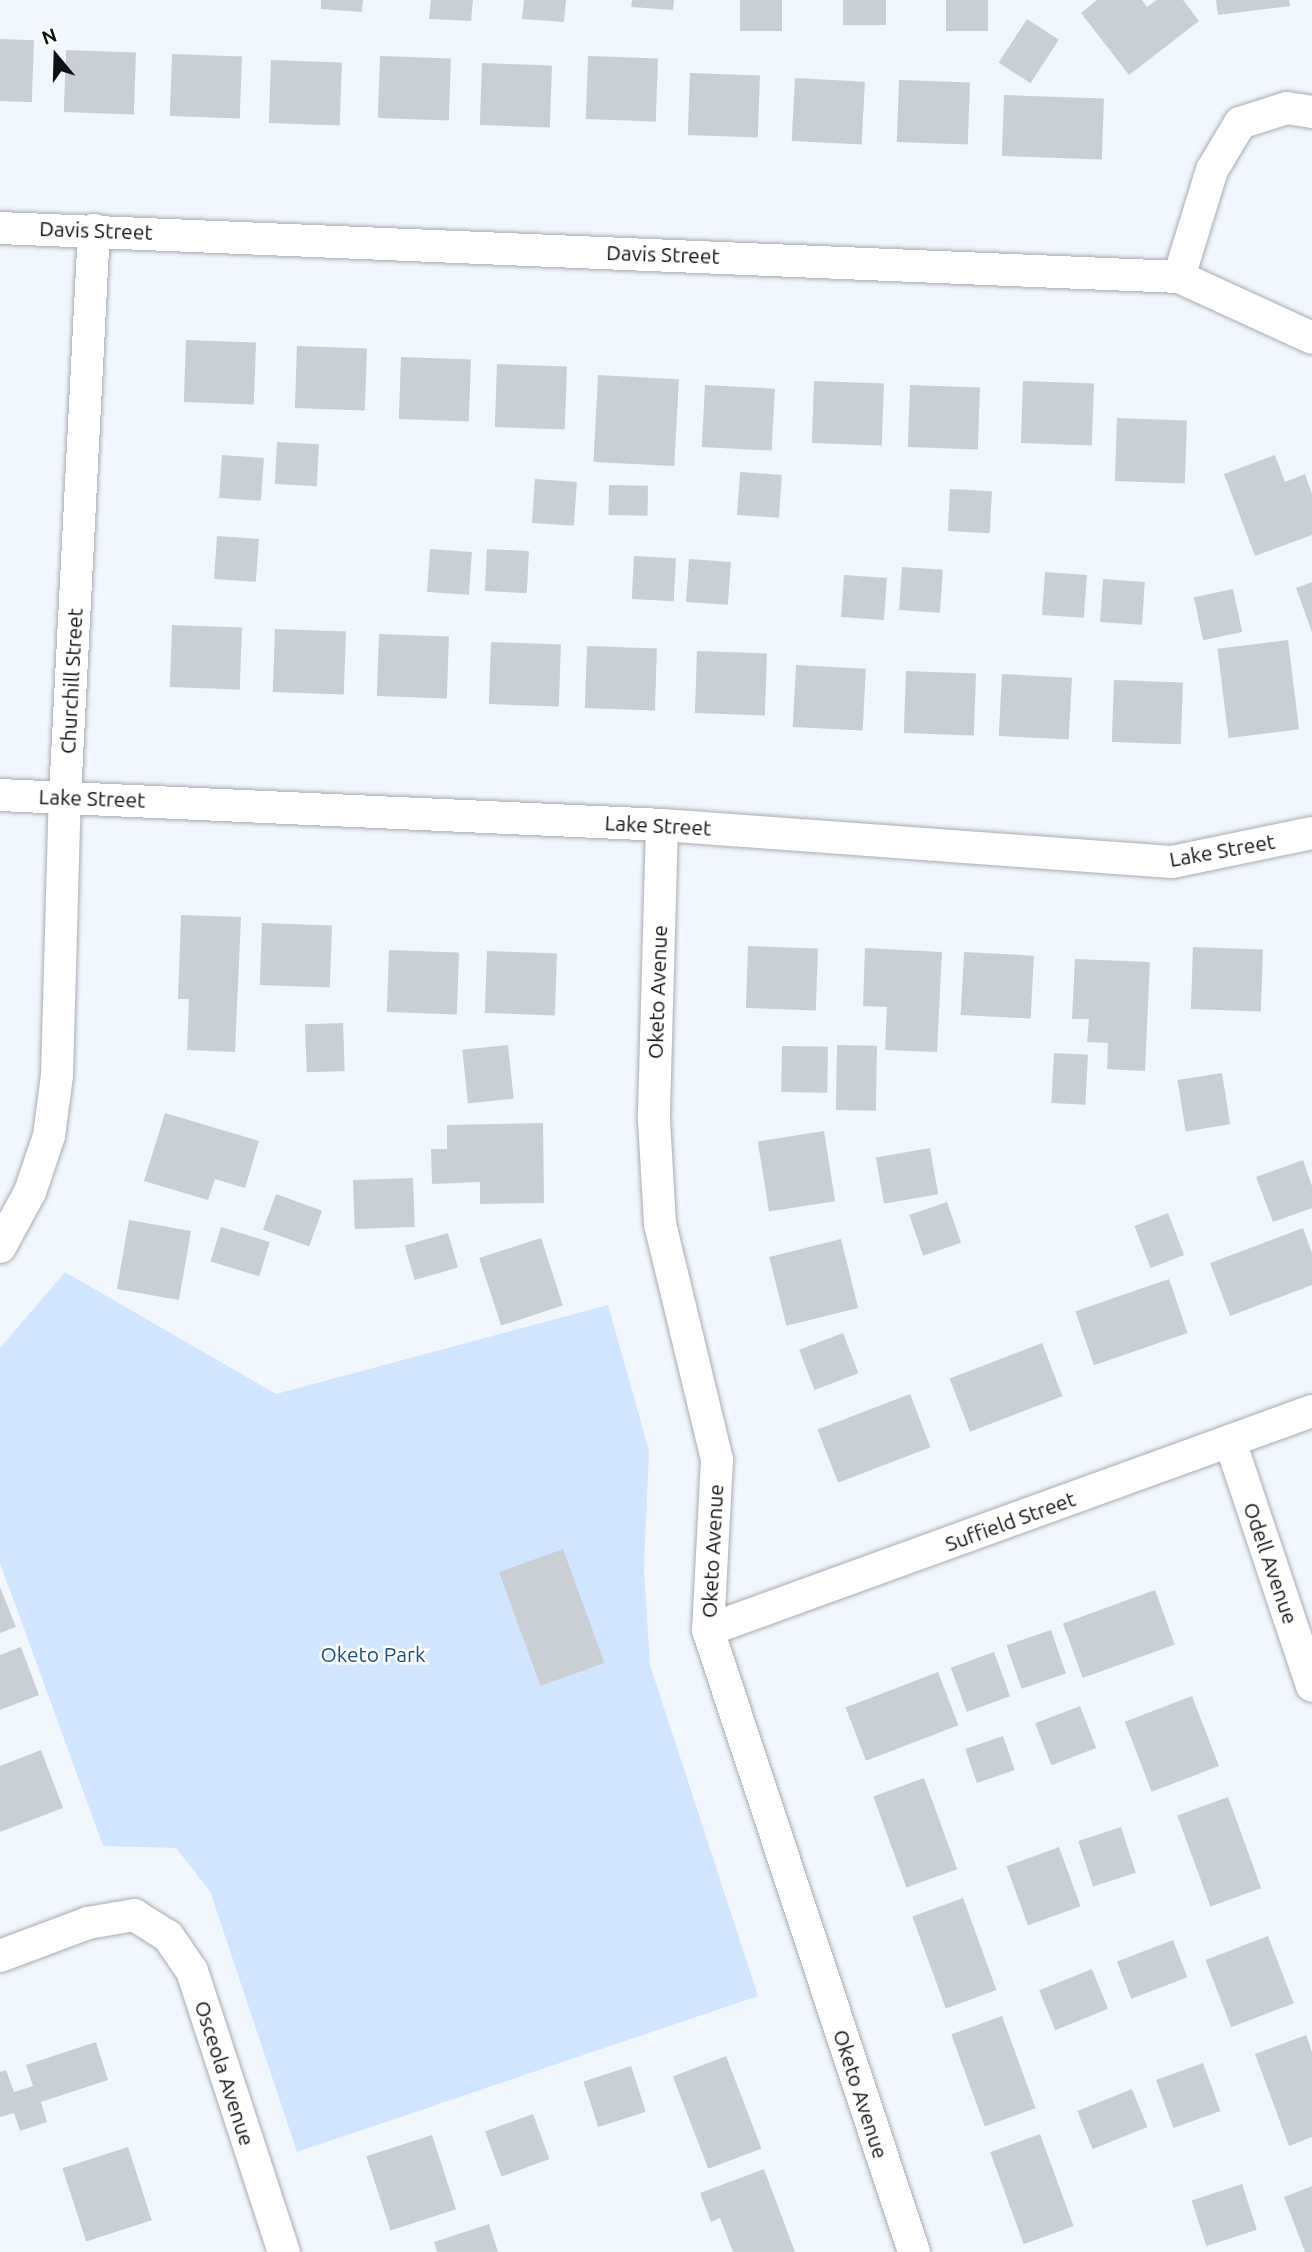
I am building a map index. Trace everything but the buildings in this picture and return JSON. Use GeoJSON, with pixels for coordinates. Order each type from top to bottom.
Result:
{"type":"FeatureCollection","features":[{"type":"Feature","properties":{"kind":"street"},"geometry":{"type":"LineString","coordinates":[[1179,277],[1212,170],[1240,123],[1287,108],[1312,112]]}},
{"type":"Feature","properties":{"kind":"street","name":"Davis Street"},"geometry":{"type":"LineString","coordinates":[[0,228],[1179,277],[1312,338]]}},
{"type":"Feature","properties":{"kind":"street","name":"Churchill Street"},"geometry":{"type":"LineString","coordinates":[[0,1247],[30,1192],[49,1136],[57,1075],[65,796],[93,230]]}},
{"type":"Feature","properties":{"kind":"street","name":"Lake Street"},"geometry":{"type":"LineString","coordinates":[[0,795],[662,825],[1172,862],[1312,832]]}},
{"type":"Feature","properties":{"kind":"street","name":"Oketo Avenue"},"geometry":{"type":"LineString","coordinates":[[662,825],[654,1133],[660,1224],[717,1459],[708,1630],[914,2252]]}},
{"type":"Feature","properties":{"kind":"street","name":"Suffield Street"},"geometry":{"type":"LineString","coordinates":[[708,1630],[1312,1411]]}},
{"type":"Feature","properties":{"kind":"street","name":"Odell Avenue"},"geometry":{"type":"LineString","coordinates":[[1230,1441],[1312,1686]]}},
{"type":"Feature","properties":{"kind":"street","name":"Osceola Avenue"},"geometry":{"type":"LineString","coordinates":[[0,1956],[88,1923],[134,1915],[167,1936],[192,1971],[284,2252]]}},
{"type":"Feature","properties":{"kind":"green space","name":"Oketo Park"},"geometry":{"type":"Polygon","coordinates":[[[65,1272],[276,1394],[608,1305],[649,1451],[644,1569],[650,1665],[758,1996],[297,2152],[210,1891],[176,1848],[103,1846],[0,1563],[0,1348],[65,1272]]]}}]}
